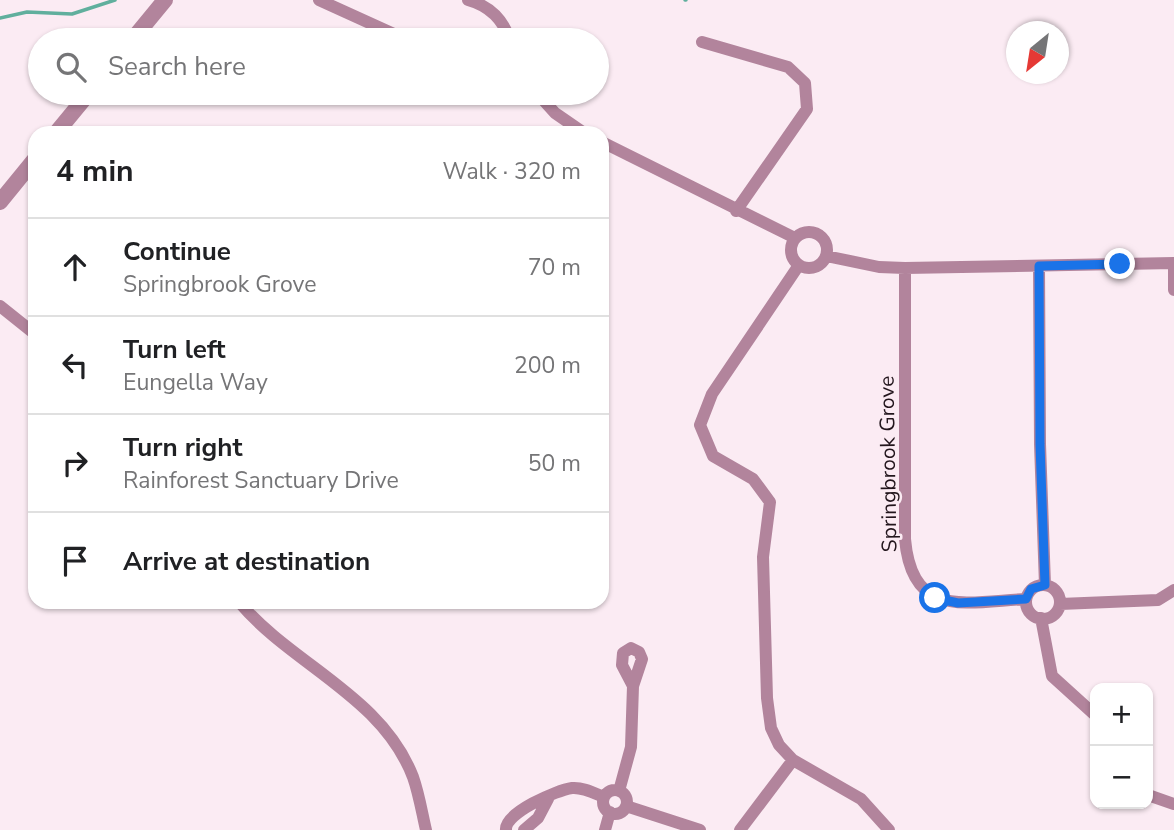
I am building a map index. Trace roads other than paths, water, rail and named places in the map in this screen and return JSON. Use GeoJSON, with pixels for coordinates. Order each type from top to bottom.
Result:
{"type":"FeatureCollection","features":[{"type":"Feature","properties":{"kind":"street"},"geometry":{"type":"LineString","coordinates":[[142,28],[165,0]]}},
{"type":"Feature","properties":{"kind":"street"},"geometry":{"type":"LineString","coordinates":[[319,0],[381,28]]}},
{"type":"Feature","properties":{"kind":"street"},"geometry":{"type":"LineString","coordinates":[[468,0],[493,12],[503,28]]}},
{"type":"Feature","properties":{"kind":"street"},"geometry":{"type":"LineString","coordinates":[[702,41],[788,67],[805,83],[807,109],[736,211]]}},
{"type":"Feature","properties":{"kind":"street"},"geometry":{"type":"LineString","coordinates":[[62,126],[79,105]]}},
{"type":"Feature","properties":{"kind":"street"},"geometry":{"type":"LineString","coordinates":[[548,105],[574,126]]}},
{"type":"Feature","properties":{"kind":"street"},"geometry":{"type":"LineString","coordinates":[[609,146],[795,238],[809,232],[820,235],[827,245],[826,256],[815,267],[799,265],[791,254],[795,238]]}},
{"type":"Feature","properties":{"kind":"street"},"geometry":{"type":"LineString","coordinates":[[0,202],[28,168]]}},
{"type":"Feature","properties":{"kind":"street"},"geometry":{"type":"LineString","coordinates":[[826,256],[879,267],[905,268],[1174,263],[1174,290]]}},
{"type":"Feature","properties":{"kind":"street"},"geometry":{"type":"LineString","coordinates":[[799,265],[712,394],[700,425],[713,456],[753,479],[770,502],[763,557],[767,698],[771,728],[779,745],[793,760],[860,799],[889,830]]}},
{"type":"Feature","properties":{"kind":"street"},"geometry":{"type":"LineString","coordinates":[[1039,266],[1040,444],[1045,585]]}},
{"type":"Feature","properties":{"kind":"street","name":"Springbrook Grove"},"geometry":{"type":"LineString","coordinates":[[905,268],[905,539],[912,573],[925,592],[945,602],[1026,599]]}},
{"type":"Feature","properties":{"kind":"street"},"geometry":{"type":"LineString","coordinates":[[0,306],[28,328]]}},
{"type":"Feature","properties":{"kind":"street"},"geometry":{"type":"LineString","coordinates":[[1045,585],[1056,592],[1060,604],[1053,615],[1041,618],[1030,612],[1026,599],[1031,589],[1045,585]]}},
{"type":"Feature","properties":{"kind":"street"},"geometry":{"type":"LineString","coordinates":[[1060,604],[1158,600],[1174,591]]}},
{"type":"Feature","properties":{"kind":"street"},"geometry":{"type":"LineString","coordinates":[[246,609],[367,710],[382,727],[413,777],[426,830]]}},
{"type":"Feature","properties":{"kind":"street"},"geometry":{"type":"LineString","coordinates":[[1041,618],[1052,676],[1090,710]]}},
{"type":"Feature","properties":{"kind":"street"},"geometry":{"type":"LineString","coordinates":[[619,791],[631,747],[633,686]]}},
{"type":"Feature","properties":{"kind":"street"},"geometry":{"type":"LineString","coordinates":[[740,830],[793,760]]}},
{"type":"Feature","properties":{"kind":"street"},"geometry":{"type":"LineString","coordinates":[[506,830],[508,820],[518,811],[570,788],[604,797]]}},
{"type":"Feature","properties":{"kind":"street"},"geometry":{"type":"LineString","coordinates":[[611,791],[619,791],[626,798],[626,806],[619,813],[610,812],[604,806],[604,797],[611,791]]}},
{"type":"Feature","properties":{"kind":"street"},"geometry":{"type":"LineString","coordinates":[[1153,797],[1174,804]]}},
{"type":"Feature","properties":{"kind":"street"},"geometry":{"type":"LineString","coordinates":[[524,830],[538,818],[548,799]]}},
{"type":"Feature","properties":{"kind":"street"},"geometry":{"type":"LineString","coordinates":[[626,806],[700,830]]}},
{"type":"Feature","properties":{"kind":"street"},"geometry":{"type":"LineString","coordinates":[[606,830],[610,812]]}},
{"type":"Feature","properties":{"kind":"waterway"},"geometry":{"type":"LineString","coordinates":[[0,18],[27,12],[72,14],[115,0]]}}]}
